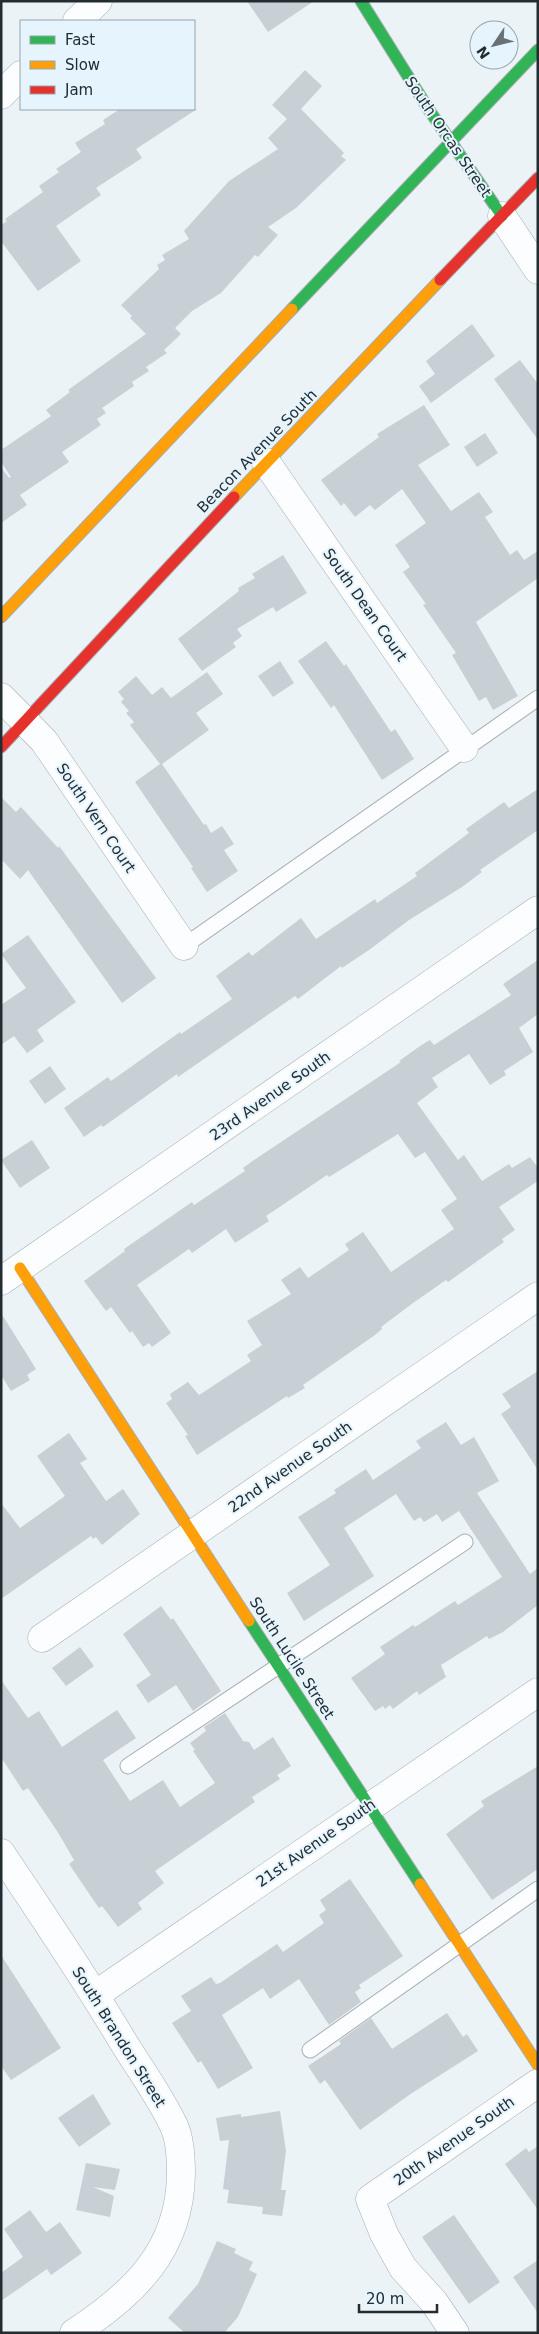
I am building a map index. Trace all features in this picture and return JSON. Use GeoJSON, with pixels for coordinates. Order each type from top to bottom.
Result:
{"type":"FeatureCollection","features":[{"type":"Feature","properties":{"kind":"main road","name":"South Orcas Street"},"geometry":{"type":"LineString","coordinates":[[361,1],[450,142],[502,216]]}},
{"type":"Feature","properties":{"kind":"main road"},"geometry":{"type":"LineString","coordinates":[[1,617],[538,50]]}},
{"type":"Feature","properties":{"kind":"main road","name":"Beacon Avenue South"},"geometry":{"type":"LineString","coordinates":[[1,747],[266,462],[538,178]]}},
{"type":"Feature","properties":{"kind":"main road","name":"South Lucile Street"},"geometry":{"type":"LineString","coordinates":[[11,1274],[193,1533],[538,2065]]}},
{"type":"Feature","properties":{"kind":"street"},"geometry":{"type":"LineString","coordinates":[[78,20],[98,1]]}},
{"type":"Feature","properties":{"kind":"street"},"geometry":{"type":"LineString","coordinates":[[1,95],[20,76]]}},
{"type":"Feature","properties":{"kind":"street","name":"South Orcas Street"},"geometry":{"type":"LineString","coordinates":[[502,216],[538,270]]}},
{"type":"Feature","properties":{"kind":"street","name":"South Dean Court"},"geometry":{"type":"LineString","coordinates":[[266,462],[464,748]]}},
{"type":"Feature","properties":{"kind":"street","name":"South Vern Court"},"geometry":{"type":"LineString","coordinates":[[1,697],[44,741],[184,946]]}},
{"type":"Feature","properties":{"kind":"street","name":"23rd Avenue South"},"geometry":{"type":"LineString","coordinates":[[11,1274],[538,910]]}},
{"type":"Feature","properties":{"kind":"street","name":"22nd Avenue South"},"geometry":{"type":"LineString","coordinates":[[42,1638],[538,1296]]}},
{"type":"Feature","properties":{"kind":"street","name":"21st Avenue South"},"geometry":{"type":"LineString","coordinates":[[95,1995],[538,1692]]}},
{"type":"Feature","properties":{"kind":"street","name":"South Brandon Street"},"geometry":{"type":"LineString","coordinates":[[1,1853],[95,1995],[175,2127],[181,2162],[181,2195],[168,2238],[140,2282],[102,2314],[74,2333]]}},
{"type":"Feature","properties":{"kind":"street","name":"20th Avenue South"},"geometry":{"type":"LineString","coordinates":[[455,2333],[434,2302],[403,2268],[384,2234],[370,2199],[538,2083]]}},
{"type":"Feature","properties":{"kind":"lane"},"geometry":{"type":"LineString","coordinates":[[184,946],[464,748],[538,698]]}},
{"type":"Feature","properties":{"kind":"lane"},"geometry":{"type":"LineString","coordinates":[[128,1766],[465,1542]]}},
{"type":"Feature","properties":{"kind":"lane"},"geometry":{"type":"LineString","coordinates":[[310,2050],[538,1889]]}},
{"type":"Feature","properties":{"kind":"building"},"geometry":{"type":"Polygon","coordinates":[[[247,1],[314,1],[268,32],[247,1]]]}},
{"type":"Feature","properties":{"kind":"building"},"geometry":{"type":"Polygon","coordinates":[[[305,70],[322,86],[301,109],[344,153],[341,156],[346,160],[296,208],[268,227],[278,235],[258,257],[255,255],[221,293],[192,311],[175,328],[181,334],[164,350],[167,353],[146,367],[149,371],[132,382],[134,386],[102,408],[106,413],[97,419],[101,425],[62,452],[69,462],[20,495],[27,505],[1,523],[1,467],[9,478],[11,477],[1,462],[1,450],[51,416],[46,410],[70,392],[68,390],[146,334],[130,318],[132,316],[121,305],[159,269],[157,265],[165,260],[162,255],[189,239],[184,231],[229,181],[278,149],[268,138],[287,119],[272,105],[305,70]]]}},
{"type":"Feature","properties":{"kind":"building"},"geometry":{"type":"Polygon","coordinates":[[[197,109],[136,149],[142,158],[96,188],[101,195],[56,226],[81,261],[38,291],[1,241],[1,225],[7,221],[5,219],[43,192],[39,186],[59,172],[56,169],[81,152],[75,143],[105,124],[103,120],[118,110],[197,109]]]}},
{"type":"Feature","properties":{"kind":"building"},"geometry":{"type":"Polygon","coordinates":[[[472,324],[495,356],[431,403],[419,386],[435,374],[426,361],[472,324]]]}},
{"type":"Feature","properties":{"kind":"building"},"geometry":{"type":"Polygon","coordinates":[[[520,360],[538,384],[538,440],[494,379],[520,360]]]}},
{"type":"Feature","properties":{"kind":"building"},"geometry":{"type":"Polygon","coordinates":[[[424,405],[450,445],[418,465],[451,511],[479,492],[493,512],[485,517],[510,555],[517,550],[524,560],[538,551],[538,578],[476,622],[518,696],[493,710],[486,697],[479,701],[452,655],[456,653],[423,605],[426,604],[403,572],[410,567],[395,545],[426,523],[402,489],[375,510],[370,505],[355,517],[344,503],[341,506],[321,480],[379,437],[377,434],[424,405]]]}},
{"type":"Feature","properties":{"kind":"building"},"geometry":{"type":"Polygon","coordinates":[[[485,433],[498,453],[477,467],[464,447],[485,433]]]}},
{"type":"Feature","properties":{"kind":"building"},"geometry":{"type":"Polygon","coordinates":[[[283,555],[307,593],[276,612],[273,607],[237,629],[242,636],[233,643],[236,647],[202,671],[178,639],[239,591],[238,588],[255,578],[252,574],[283,555]]]}},
{"type":"Feature","properties":{"kind":"building"},"geometry":{"type":"Polygon","coordinates":[[[326,641],[344,666],[346,664],[391,732],[395,729],[414,759],[382,780],[334,705],[331,708],[298,661],[326,641]]]}},
{"type":"Feature","properties":{"kind":"building"},"geometry":{"type":"Polygon","coordinates":[[[280,661],[294,683],[273,697],[258,676],[280,661]]]}},
{"type":"Feature","properties":{"kind":"building"},"geometry":{"type":"Polygon","coordinates":[[[207,672],[223,694],[196,713],[209,730],[162,764],[211,833],[222,826],[234,844],[224,850],[238,871],[207,892],[191,868],[193,867],[135,782],[160,764],[130,725],[134,722],[126,713],[129,711],[121,702],[124,699],[118,692],[136,676],[152,695],[162,687],[171,698],[207,672]]]}},
{"type":"Feature","properties":{"kind":"building"},"geometry":{"type":"Polygon","coordinates":[[[538,789],[538,830],[480,870],[482,872],[462,887],[409,920],[342,968],[341,966],[298,999],[295,996],[178,1077],[177,1074],[103,1127],[101,1125],[84,1137],[64,1108],[108,1077],[111,1081],[180,1032],[181,1034],[232,999],[216,976],[249,952],[252,956],[301,918],[316,939],[375,899],[377,903],[417,876],[415,873],[469,833],[466,829],[504,802],[509,808],[538,789]]]}},
{"type":"Feature","properties":{"kind":"building"},"geometry":{"type":"Polygon","coordinates":[[[1,797],[16,812],[21,807],[58,848],[59,846],[156,978],[122,1003],[28,870],[20,879],[1,859],[1,797]]]}},
{"type":"Feature","properties":{"kind":"building"},"geometry":{"type":"Polygon","coordinates":[[[28,935],[76,1002],[37,1030],[44,1041],[27,1053],[14,1036],[1,1045],[1,1005],[26,988],[1,954],[28,935]]]}},
{"type":"Feature","properties":{"kind":"building"},"geometry":{"type":"Polygon","coordinates":[[[538,960],[538,1014],[519,1028],[533,1052],[504,1071],[506,1075],[490,1085],[469,1054],[432,1078],[438,1087],[417,1103],[458,1160],[464,1155],[482,1181],[509,1164],[512,1168],[530,1157],[538,1168],[538,1181],[499,1207],[515,1230],[502,1239],[504,1242],[448,1282],[446,1280],[413,1303],[381,1327],[382,1329],[375,1335],[303,1385],[305,1388],[288,1398],[287,1396],[197,1455],[185,1436],[188,1435],[166,1403],[172,1399],[170,1394],[188,1382],[199,1395],[251,1361],[247,1355],[262,1345],[247,1321],[291,1294],[281,1280],[300,1267],[308,1278],[349,1250],[345,1244],[363,1232],[391,1272],[454,1229],[441,1210],[457,1199],[425,1152],[415,1158],[398,1134],[329,1177],[327,1175],[266,1216],[269,1221],[235,1243],[226,1229],[192,1253],[189,1249],[137,1285],[171,1333],[152,1347],[149,1343],[143,1347],[111,1307],[106,1311],[84,1281],[125,1251],[124,1249],[192,1202],[194,1205],[245,1171],[243,1168],[254,1160],[401,1062],[399,1061],[420,1046],[430,1040],[434,1045],[511,995],[503,984],[538,960]]]}},
{"type":"Feature","properties":{"kind":"building"},"geometry":{"type":"Polygon","coordinates":[[[50,1066],[66,1089],[45,1104],[29,1081],[50,1066]]]}},
{"type":"Feature","properties":{"kind":"building"},"geometry":{"type":"Polygon","coordinates":[[[32,1140],[50,1168],[20,1188],[1,1160],[32,1140]]]}},
{"type":"Feature","properties":{"kind":"building"},"geometry":{"type":"Polygon","coordinates":[[[1,1313],[36,1369],[27,1375],[30,1380],[11,1391],[1,1375],[1,1313]]]}},
{"type":"Feature","properties":{"kind":"building"},"geometry":{"type":"Polygon","coordinates":[[[538,1371],[538,1470],[501,1414],[511,1407],[502,1394],[538,1371]]]}},
{"type":"Feature","properties":{"kind":"building"},"geometry":{"type":"Polygon","coordinates":[[[446,1422],[461,1445],[474,1437],[499,1481],[477,1493],[530,1574],[538,1568],[538,1605],[503,1632],[489,1639],[487,1636],[441,1665],[446,1677],[419,1695],[417,1691],[393,1709],[390,1705],[385,1709],[383,1706],[375,1711],[351,1678],[385,1654],[380,1647],[413,1625],[415,1627],[455,1601],[458,1605],[502,1577],[459,1511],[442,1522],[437,1514],[424,1522],[420,1517],[414,1521],[396,1494],[344,1528],[374,1576],[304,1621],[287,1593],[330,1565],[298,1517],[336,1493],[334,1490],[366,1469],[373,1480],[421,1448],[416,1441],[446,1422]]]}},
{"type":"Feature","properties":{"kind":"building"},"geometry":{"type":"Polygon","coordinates":[[[69,1433],[87,1459],[80,1463],[106,1501],[123,1489],[140,1514],[102,1545],[96,1537],[93,1539],[91,1536],[1,1599],[1,1503],[20,1528],[65,1496],[37,1456],[69,1433]]]}},
{"type":"Feature","properties":{"kind":"building"},"geometry":{"type":"Polygon","coordinates":[[[161,1606],[171,1620],[173,1618],[221,1691],[193,1711],[176,1685],[148,1703],[136,1685],[151,1675],[123,1634],[161,1606]]]}},
{"type":"Feature","properties":{"kind":"building"},"geometry":{"type":"Polygon","coordinates":[[[80,1647],[94,1666],[66,1686],[52,1668],[80,1647]]]}},
{"type":"Feature","properties":{"kind":"building"},"geometry":{"type":"Polygon","coordinates":[[[1,1680],[28,1718],[39,1711],[62,1747],[117,1710],[136,1738],[103,1760],[130,1801],[163,1780],[180,1807],[215,1783],[193,1751],[195,1750],[190,1743],[206,1731],[204,1727],[225,1713],[243,1741],[249,1742],[254,1750],[273,1737],[291,1766],[277,1775],[280,1779],[252,1797],[255,1802],[155,1871],[164,1883],[138,1903],[142,1909],[118,1927],[102,1906],[99,1908],[92,1898],[69,1864],[74,1860],[57,1831],[28,1788],[23,1791],[1,1757],[1,1680]]]}},
{"type":"Feature","properties":{"kind":"building"},"geometry":{"type":"Polygon","coordinates":[[[538,1766],[538,1869],[492,1900],[446,1834],[484,1806],[481,1801],[538,1766]]]}},
{"type":"Feature","properties":{"kind":"building"},"geometry":{"type":"Polygon","coordinates":[[[350,1879],[403,1956],[359,1985],[361,1988],[355,1992],[361,2002],[329,2025],[299,1979],[270,1999],[263,1988],[222,2015],[253,2068],[218,2089],[201,2061],[198,2063],[172,2023],[191,2011],[181,1996],[211,1977],[216,1984],[220,1983],[277,1944],[283,1952],[324,1923],[319,1915],[326,1910],[320,1900],[350,1879]]]}},
{"type":"Feature","properties":{"kind":"building"},"geometry":{"type":"Polygon","coordinates":[[[1,1955],[61,2048],[11,2080],[1,2066],[1,1955]]]}},
{"type":"Feature","properties":{"kind":"building"},"geometry":{"type":"Polygon","coordinates":[[[447,2013],[463,2037],[467,2034],[478,2051],[412,2093],[360,2130],[325,2080],[320,2084],[308,2066],[341,2044],[339,2041],[371,2018],[392,2049],[447,2013]]]}},
{"type":"Feature","properties":{"kind":"building"},"geometry":{"type":"Polygon","coordinates":[[[93,2094],[111,2124],[79,2147],[58,2118],[93,2094]]]}},
{"type":"Feature","properties":{"kind":"building"},"geometry":{"type":"Polygon","coordinates":[[[280,2111],[286,2151],[281,2190],[286,2190],[282,2216],[262,2214],[263,2207],[227,2203],[229,2190],[223,2189],[229,2140],[220,2141],[216,2118],[241,2114],[241,2117],[280,2111]]]}},
{"type":"Feature","properties":{"kind":"building"},"geometry":{"type":"Polygon","coordinates":[[[538,2146],[538,2210],[505,2164],[526,2148],[529,2152],[538,2146]]]}},
{"type":"Feature","properties":{"kind":"building"},"geometry":{"type":"Polygon","coordinates":[[[86,2163],[120,2169],[115,2190],[93,2187],[114,2196],[110,2217],[76,2210],[86,2163]]]}},
{"type":"Feature","properties":{"kind":"building"},"geometry":{"type":"Polygon","coordinates":[[[30,2210],[46,2232],[60,2222],[82,2253],[51,2275],[47,2269],[1,2301],[1,2273],[23,2257],[4,2229],[30,2210]]]}},
{"type":"Feature","properties":{"kind":"building"},"geometry":{"type":"Polygon","coordinates":[[[454,2215],[500,2282],[469,2304],[422,2237],[454,2215]]]}},
{"type":"Feature","properties":{"kind":"building"},"geometry":{"type":"Polygon","coordinates":[[[217,2241],[236,2249],[234,2253],[253,2262],[249,2270],[257,2274],[238,2317],[224,2333],[185,2333],[168,2318],[198,2284],[217,2241]]]}},
{"type":"Feature","properties":{"kind":"building"},"geometry":{"type":"Polygon","coordinates":[[[538,2260],[538,2313],[513,2277],[538,2260]]]}},
{"type":"Feature","properties":{"kind":"traffic: fast"},"geometry":{"type":"LineString","coordinates":[[361,1],[429,110],[502,216]]}},
{"type":"Feature","properties":{"kind":"traffic: fast"},"geometry":{"type":"LineString","coordinates":[[292,309],[538,50]]}},
{"type":"Feature","properties":{"kind":"traffic: fast"},"geometry":{"type":"LineString","coordinates":[[249,1621],[420,1884]]}},
{"type":"Feature","properties":{"kind":"traffic: slow"},"geometry":{"type":"LineString","coordinates":[[234,497],[440,280]]}},
{"type":"Feature","properties":{"kind":"traffic: slow"},"geometry":{"type":"LineString","coordinates":[[1,617],[292,309]]}},
{"type":"Feature","properties":{"kind":"traffic: slow"},"geometry":{"type":"LineString","coordinates":[[20,1268],[249,1621]]}},
{"type":"Feature","properties":{"kind":"traffic: slow"},"geometry":{"type":"LineString","coordinates":[[420,1884],[538,2065]]}},
{"type":"Feature","properties":{"kind":"traffic: jam"},"geometry":{"type":"LineString","coordinates":[[440,280],[538,178]]}},
{"type":"Feature","properties":{"kind":"traffic: jam"},"geometry":{"type":"LineString","coordinates":[[1,747],[234,497]]}}]}
